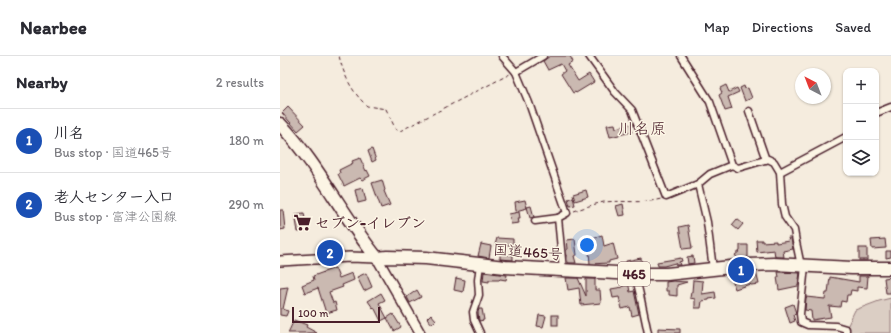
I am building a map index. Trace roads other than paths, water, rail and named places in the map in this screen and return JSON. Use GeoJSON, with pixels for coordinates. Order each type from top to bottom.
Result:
{"type":"FeatureCollection","features":[{"type":"Feature","properties":{"kind":"highway"},"geometry":{"type":"LineString","coordinates":[[280,124],[305,154],[354,228],[377,258]]}},
{"type":"Feature","properties":{"kind":"highway","name":"国道465号"},"geometry":{"type":"LineString","coordinates":[[377,258],[426,258],[505,267],[634,274],[667,274],[749,265],[773,264],[891,268]]}},
{"type":"Feature","properties":{"kind":"main road"},"geometry":{"type":"LineString","coordinates":[[280,261],[377,258],[420,333]]}},
{"type":"Feature","properties":{"kind":"street"},"geometry":{"type":"LineString","coordinates":[[502,56],[516,72],[529,103],[567,213],[558,218],[535,221]]}},
{"type":"Feature","properties":{"kind":"street"},"geometry":{"type":"LineString","coordinates":[[516,72],[543,56]]}},
{"type":"Feature","properties":{"kind":"street"},"geometry":{"type":"LineString","coordinates":[[589,56],[615,92],[632,110],[666,198],[698,184],[710,174],[732,165]]}},
{"type":"Feature","properties":{"kind":"street"},"geometry":{"type":"LineString","coordinates":[[681,56],[710,102],[732,165],[738,168],[768,159],[774,162],[780,172],[782,204],[785,217],[794,230],[803,266],[800,314],[801,322],[808,325],[836,326],[846,329],[846,333]]}},
{"type":"Feature","properties":{"kind":"street"},"geometry":{"type":"LineString","coordinates":[[879,112],[891,107]]}},
{"type":"Feature","properties":{"kind":"street"},"geometry":{"type":"LineString","coordinates":[[749,111],[766,160]]}},
{"type":"Feature","properties":{"kind":"street"},"geometry":{"type":"LineString","coordinates":[[780,172],[843,140]]}},
{"type":"Feature","properties":{"kind":"street"},"geometry":{"type":"LineString","coordinates":[[698,184],[707,222],[713,269]]}},
{"type":"Feature","properties":{"kind":"street"},"geometry":{"type":"LineString","coordinates":[[558,218],[563,270]]}},
{"type":"Feature","properties":{"kind":"street"},"geometry":{"type":"LineString","coordinates":[[480,264],[478,280],[479,295],[473,312],[474,320],[480,333]]}},
{"type":"Feature","properties":{"kind":"street"},"geometry":{"type":"LineString","coordinates":[[634,274],[640,294],[648,333]]}},
{"type":"Feature","properties":{"kind":"place","name":"セブン-イレブン"},"geometry":{"type":"Point","coordinates":[302,223]}},
{"type":"Feature","properties":{"kind":"place","name":"老人センター入口"},"geometry":{"type":"Point","coordinates":[330,253]}},
{"type":"Feature","properties":{"kind":"place","name":"川名"},"geometry":{"type":"Point","coordinates":[741,270]}},
{"type":"Feature","properties":{"kind":"district","name":"川名原"},"geometry":{"type":"Point","coordinates":[642,128]}}]}
